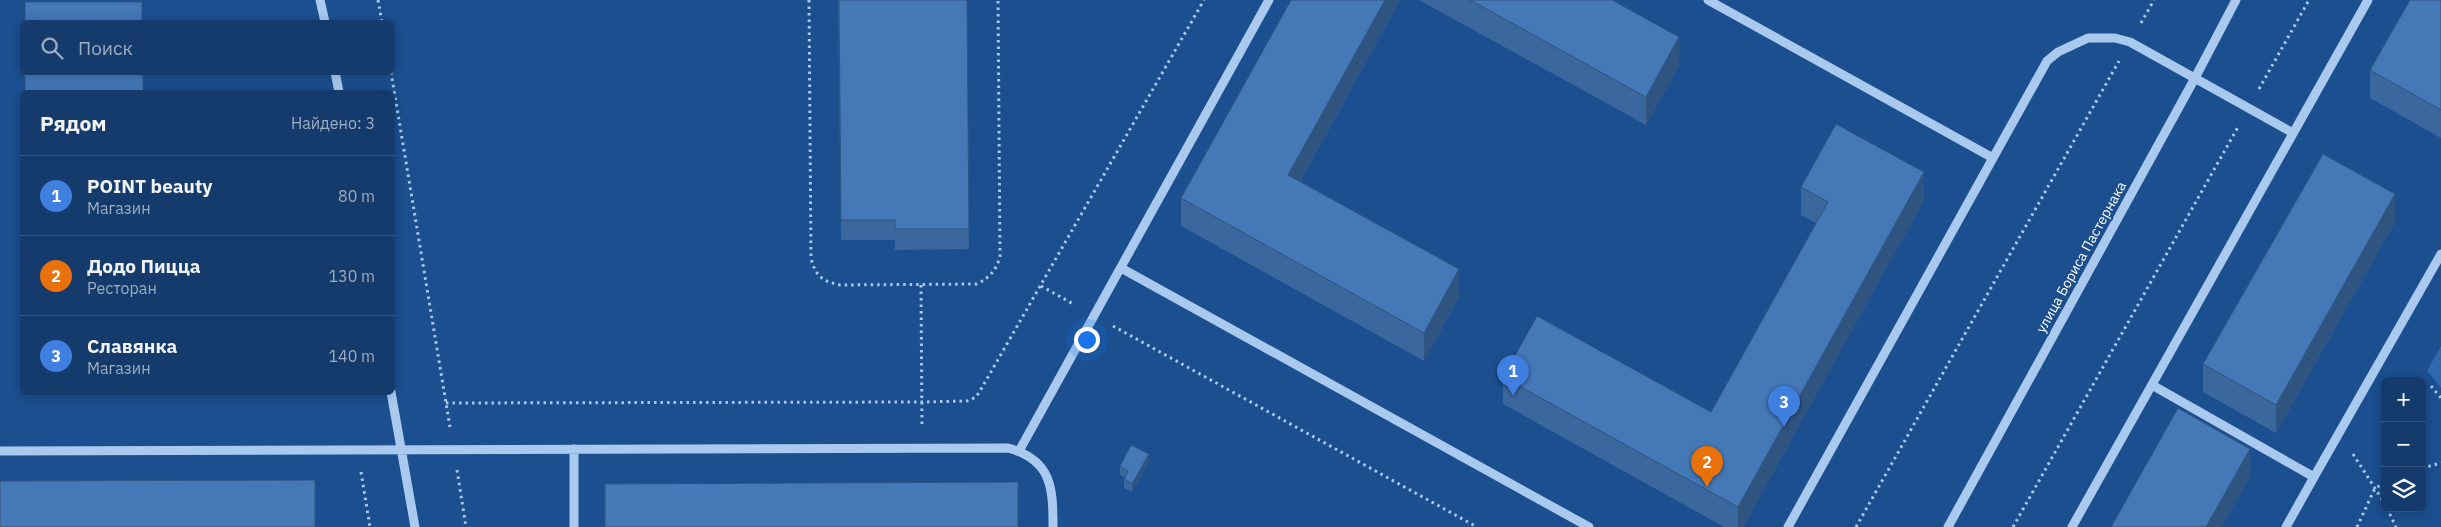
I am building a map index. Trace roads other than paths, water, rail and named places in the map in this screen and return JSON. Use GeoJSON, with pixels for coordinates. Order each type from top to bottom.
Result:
{"type":"FeatureCollection","features":[{"type":"Feature","properties":{"kind":"street"},"geometry":{"type":"LineString","coordinates":[[320,0],[324,20]]}},
{"type":"Feature","properties":{"kind":"street"},"geometry":{"type":"LineString","coordinates":[[1019,451],[1270,0]]}},
{"type":"Feature","properties":{"kind":"street"},"geometry":{"type":"LineString","coordinates":[[1708,0],[1994,158]]}},
{"type":"Feature","properties":{"kind":"street","name":"улица Бориса Пастернака"},"geometry":{"type":"LineString","coordinates":[[1948,527],[2236,0]]}},
{"type":"Feature","properties":{"kind":"street"},"geometry":{"type":"LineString","coordinates":[[2072,527],[2368,0]]}},
{"type":"Feature","properties":{"kind":"street"},"geometry":{"type":"LineString","coordinates":[[1788,527],[2047,61],[2058,52],[2088,38],[2115,38],[2130,42],[2293,133]]}},
{"type":"Feature","properties":{"kind":"street"},"geometry":{"type":"LineString","coordinates":[[336,75],[339,90]]}},
{"type":"Feature","properties":{"kind":"street"},"geometry":{"type":"LineString","coordinates":[[2286,527],[2441,254]]}},
{"type":"Feature","properties":{"kind":"street"},"geometry":{"type":"LineString","coordinates":[[1120,268],[1589,527]]}},
{"type":"Feature","properties":{"kind":"street"},"geometry":{"type":"LineString","coordinates":[[2152,385],[2314,477]]}},
{"type":"Feature","properties":{"kind":"street"},"geometry":{"type":"LineString","coordinates":[[391,395],[415,527]]}},
{"type":"Feature","properties":{"kind":"street"},"geometry":{"type":"LineString","coordinates":[[0,451],[997,448],[1019,451],[1034,459],[1046,473],[1053,493],[1053,527]]}},
{"type":"Feature","properties":{"kind":"street"},"geometry":{"type":"LineString","coordinates":[[574,449],[574,527]]}},
{"type":"Feature","properties":{"kind":"place","name":"POINT beauty"},"geometry":{"type":"Point","coordinates":[1513,396]}},
{"type":"Feature","properties":{"kind":"place","name":"Славянка"},"geometry":{"type":"Point","coordinates":[1784,427]}},
{"type":"Feature","properties":{"kind":"place","name":"Додо Пицца"},"geometry":{"type":"Point","coordinates":[1707,487]}}]}
